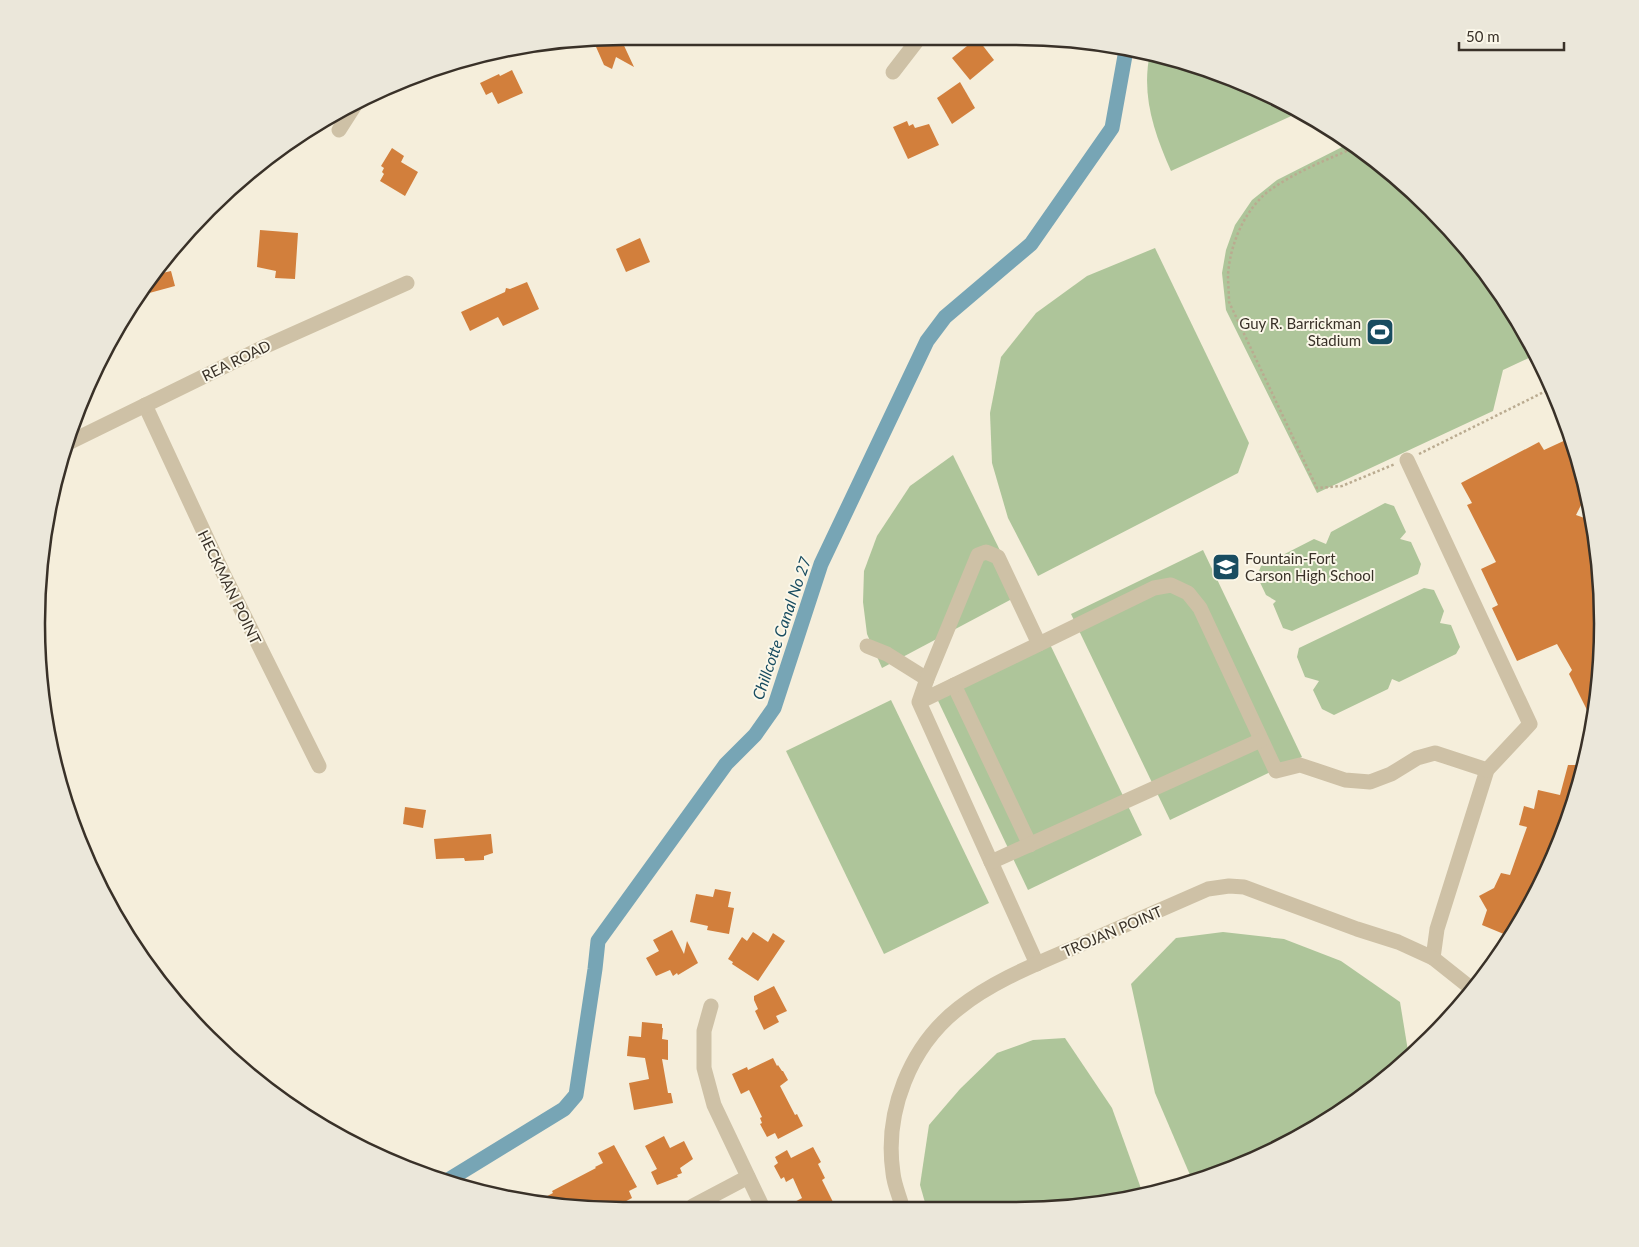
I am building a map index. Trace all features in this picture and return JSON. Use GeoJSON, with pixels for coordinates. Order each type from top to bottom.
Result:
{"type":"FeatureCollection","features":[{"type":"Feature","properties":{"kind":"street"},"geometry":{"type":"LineString","coordinates":[[893,72],[914,45]]}},
{"type":"Feature","properties":{"kind":"street"},"geometry":{"type":"LineString","coordinates":[[339,130],[348,115]]}},
{"type":"Feature","properties":{"kind":"street","name":"REA ROAD"},"geometry":{"type":"LineString","coordinates":[[76,438],[266,346],[407,283]]}},
{"type":"Feature","properties":{"kind":"street","name":"HECKMAN POINT"},"geometry":{"type":"LineString","coordinates":[[145,405],[222,571],[319,766]]}},
{"type":"Feature","properties":{"kind":"street"},"geometry":{"type":"LineString","coordinates":[[1407,460],[1530,724],[1488,770],[1437,930],[1433,958]]}},
{"type":"Feature","properties":{"kind":"street"},"geometry":{"type":"LineString","coordinates":[[1037,964],[920,702],[926,679],[978,555],[986,552],[998,557],[1039,644]]}},
{"type":"Feature","properties":{"kind":"street"},"geometry":{"type":"LineString","coordinates":[[920,702],[1154,588],[1171,585],[1188,593],[1200,608],[1276,771],[1300,765],[1345,780],[1370,782],[1392,774],[1417,758],[1435,753],[1488,770]]}},
{"type":"Feature","properties":{"kind":"street"},"geometry":{"type":"LineString","coordinates":[[867,646],[886,654],[926,679]]}},
{"type":"Feature","properties":{"kind":"street"},"geometry":{"type":"LineString","coordinates":[[954,685],[1030,844]]}},
{"type":"Feature","properties":{"kind":"street"},"geometry":{"type":"LineString","coordinates":[[991,862],[1261,740]]}},
{"type":"Feature","properties":{"kind":"street","name":"TROJAN POINT"},"geometry":{"type":"LineString","coordinates":[[901,1202],[893,1174],[892,1130],[900,1091],[917,1055],[932,1033],[958,1008],[987,988],[1208,889],[1229,886],[1244,887],[1357,929],[1398,942],[1433,958],[1467,985]]}},
{"type":"Feature","properties":{"kind":"street"},"geometry":{"type":"LineString","coordinates":[[711,1006],[704,1031],[704,1068],[714,1104],[760,1202]]}},
{"type":"Feature","properties":{"kind":"street"},"geometry":{"type":"LineString","coordinates":[[701,1202],[748,1177]]}},
{"type":"Feature","properties":{"kind":"path"},"geometry":{"type":"LineString","coordinates":[[1348,150],[1272,188],[1253,206],[1240,227],[1232,250],[1228,274],[1229,302],[1318,488],[1342,486],[1407,460],[1545,391]]}},
{"type":"Feature","properties":{"kind":"green space"},"geometry":{"type":"Polygon","coordinates":[[[1149,61],[1201,76],[1237,89],[1292,116],[1171,171],[1159,142],[1151,114],[1147,84],[1149,61]]]}},
{"type":"Feature","properties":{"kind":"green space","name":"Guy R. Barrickman Stadium"},"geometry":{"type":"Polygon","coordinates":[[[1343,147],[1368,165],[1425,214],[1474,271],[1497,302],[1529,358],[1503,370],[1493,411],[1317,493],[1226,310],[1222,273],[1226,250],[1235,225],[1252,200],[1277,180],[1343,147]]]}},
{"type":"Feature","properties":{"kind":"green space"},"geometry":{"type":"Polygon","coordinates":[[[1155,248],[1249,443],[1238,473],[1038,576],[1008,518],[992,463],[990,413],[1001,357],[1036,313],[1087,276],[1155,248]]]}},
{"type":"Feature","properties":{"kind":"green space"},"geometry":{"type":"Polygon","coordinates":[[[953,455],[1016,583],[1010,600],[882,668],[867,634],[863,602],[864,571],[877,536],[910,486],[953,455]]]}},
{"type":"Feature","properties":{"kind":"green space"},"geometry":{"type":"Polygon","coordinates":[[[1385,503],[1394,506],[1406,532],[1400,539],[1411,542],[1421,564],[1418,574],[1292,631],[1283,628],[1273,604],[1276,601],[1266,595],[1257,576],[1261,566],[1314,539],[1326,544],[1331,532],[1385,503]]]}},
{"type":"Feature","properties":{"kind":"green space"},"geometry":{"type":"Polygon","coordinates":[[[1203,550],[1302,757],[1170,820],[1071,614],[1203,550]]]}},
{"type":"Feature","properties":{"kind":"green space"},"geometry":{"type":"Polygon","coordinates":[[[1424,588],[1434,590],[1444,611],[1440,623],[1451,625],[1460,647],[1456,654],[1399,682],[1392,679],[1388,689],[1334,715],[1322,709],[1313,690],[1319,681],[1305,677],[1297,657],[1299,648],[1424,588]]]}},
{"type":"Feature","properties":{"kind":"green space"},"geometry":{"type":"Polygon","coordinates":[[[1045,634],[1142,835],[1028,890],[932,688],[1045,634]]]}},
{"type":"Feature","properties":{"kind":"green space"},"geometry":{"type":"Polygon","coordinates":[[[891,700],[989,903],[884,954],[786,751],[891,700]]]}},
{"type":"Feature","properties":{"kind":"green space"},"geometry":{"type":"Polygon","coordinates":[[[1223,932],[1284,939],[1341,961],[1400,1002],[1408,1049],[1337,1105],[1305,1124],[1237,1158],[1190,1174],[1155,1093],[1131,984],[1176,938],[1223,932]]]}},
{"type":"Feature","properties":{"kind":"green space"},"geometry":{"type":"Polygon","coordinates":[[[1065,1038],[1112,1108],[1141,1188],[1091,1197],[1053,1201],[925,1202],[920,1185],[929,1125],[960,1089],[997,1053],[1033,1040],[1065,1038]]]}},
{"type":"Feature","properties":{"kind":"building"},"geometry":{"type":"Polygon","coordinates":[[[624,45],[634,67],[616,57],[612,69],[604,65],[596,46],[624,45]]]}},
{"type":"Feature","properties":{"kind":"building"},"geometry":{"type":"Polygon","coordinates":[[[968,45],[982,45],[994,60],[970,80],[952,58],[968,45]]]}},
{"type":"Feature","properties":{"kind":"building"},"geometry":{"type":"Polygon","coordinates":[[[512,70],[523,93],[498,104],[492,92],[486,95],[480,83],[512,70]]]}},
{"type":"Feature","properties":{"kind":"building"},"geometry":{"type":"Polygon","coordinates":[[[960,82],[975,108],[952,124],[937,98],[960,82]]]}},
{"type":"Feature","properties":{"kind":"building"},"geometry":{"type":"Polygon","coordinates":[[[907,121],[909,126],[913,124],[915,128],[929,124],[939,145],[908,159],[893,127],[907,121]]]}},
{"type":"Feature","properties":{"kind":"building"},"geometry":{"type":"Polygon","coordinates":[[[392,148],[404,156],[401,162],[418,172],[405,196],[380,181],[384,174],[382,172],[384,168],[381,166],[392,148]]]}},
{"type":"Feature","properties":{"kind":"building"},"geometry":{"type":"Polygon","coordinates":[[[260,230],[298,233],[295,279],[275,278],[276,271],[257,267],[260,230]]]}},
{"type":"Feature","properties":{"kind":"building"},"geometry":{"type":"Polygon","coordinates":[[[640,238],[650,262],[626,272],[616,249],[640,238]]]}},
{"type":"Feature","properties":{"kind":"building"},"geometry":{"type":"Polygon","coordinates":[[[171,271],[175,286],[149,293],[164,273],[171,271]]]}},
{"type":"Feature","properties":{"kind":"building"},"geometry":{"type":"Polygon","coordinates":[[[527,282],[539,309],[503,326],[498,317],[470,331],[461,312],[505,292],[506,288],[510,289],[527,282]]]}},
{"type":"Feature","properties":{"kind":"building"},"geometry":{"type":"Polygon","coordinates":[[[1564,441],[1581,504],[1576,515],[1584,518],[1593,586],[1594,624],[1593,661],[1587,710],[1569,674],[1572,670],[1557,644],[1517,661],[1492,608],[1498,605],[1481,569],[1496,562],[1467,505],[1472,503],[1461,483],[1539,442],[1544,450],[1564,441]]]}},
{"type":"Feature","properties":{"kind":"building"},"geometry":{"type":"Polygon","coordinates":[[[1568,765],[1576,765],[1550,845],[1516,913],[1504,934],[1482,925],[1487,910],[1479,896],[1494,888],[1501,873],[1510,875],[1527,827],[1519,825],[1524,806],[1534,809],[1538,790],[1560,795],[1568,765]]]}},
{"type":"Feature","properties":{"kind":"building"},"geometry":{"type":"Polygon","coordinates":[[[405,807],[426,810],[423,828],[403,824],[405,807]]]}},
{"type":"Feature","properties":{"kind":"building"},"geometry":{"type":"Polygon","coordinates":[[[491,834],[493,853],[484,856],[484,860],[465,861],[464,858],[436,859],[434,839],[491,834]]]}},
{"type":"Feature","properties":{"kind":"building"},"geometry":{"type":"Polygon","coordinates":[[[715,889],[731,892],[728,907],[734,908],[729,934],[707,930],[708,926],[690,922],[696,894],[713,897],[715,889]]]}},
{"type":"Feature","properties":{"kind":"building"},"geometry":{"type":"Polygon","coordinates":[[[672,930],[684,954],[687,941],[698,963],[678,975],[677,973],[673,976],[670,970],[656,976],[646,958],[659,951],[653,940],[672,930]]]}},
{"type":"Feature","properties":{"kind":"building"},"geometry":{"type":"Polygon","coordinates":[[[753,932],[768,942],[773,933],[785,941],[758,981],[732,964],[733,962],[728,959],[742,937],[747,941],[753,932]]]}},
{"type":"Feature","properties":{"kind":"building"},"geometry":{"type":"Polygon","coordinates":[[[774,986],[787,1011],[776,1016],[779,1022],[764,1030],[755,1011],[758,1009],[754,996],[774,986]]]}},
{"type":"Feature","properties":{"kind":"building"},"geometry":{"type":"Polygon","coordinates":[[[642,1022],[662,1024],[662,1039],[668,1040],[668,1060],[662,1059],[668,1093],[671,1093],[673,1103],[634,1110],[629,1083],[649,1079],[645,1058],[627,1056],[629,1036],[641,1037],[642,1022]]]}},
{"type":"Feature","properties":{"kind":"building"},"geometry":{"type":"Polygon","coordinates":[[[773,1058],[788,1080],[780,1086],[803,1126],[778,1139],[775,1133],[767,1137],[760,1124],[762,1123],[760,1118],[762,1117],[749,1090],[741,1094],[732,1074],[747,1067],[748,1070],[773,1058]]]}},
{"type":"Feature","properties":{"kind":"building"},"geometry":{"type":"Polygon","coordinates":[[[664,1136],[670,1148],[684,1141],[693,1159],[680,1168],[682,1173],[677,1175],[678,1177],[657,1185],[651,1172],[657,1169],[645,1146],[664,1136]]]}},
{"type":"Feature","properties":{"kind":"building"},"geometry":{"type":"Polygon","coordinates":[[[614,1145],[637,1187],[629,1191],[632,1198],[624,1202],[586,1201],[546,1197],[553,1193],[552,1191],[603,1163],[598,1153],[614,1145]]]}},
{"type":"Feature","properties":{"kind":"building"},"geometry":{"type":"Polygon","coordinates":[[[813,1147],[821,1162],[818,1164],[825,1178],[822,1180],[833,1202],[794,1202],[802,1198],[793,1178],[786,1182],[784,1177],[781,1179],[774,1166],[778,1163],[775,1157],[787,1150],[791,1158],[813,1147]]]}},
{"type":"Feature","properties":{"kind":"waterway","name":"Chillcotte Canal No 27"},"geometry":{"type":"LineString","coordinates":[[455,1176],[564,1109],[576,1095],[598,941],[726,764],[755,735],[774,708],[821,564],[927,341],[945,317],[1031,244],[1112,128],[1125,56]]}},
{"type":"Feature","properties":{"kind":"place","name":"Guy R. Barrickman Stadium"},"geometry":{"type":"Point","coordinates":[1380,332]}},
{"type":"Feature","properties":{"kind":"place","name":"Fountain-Fort Carson High School"},"geometry":{"type":"Point","coordinates":[1226,567]}}]}
